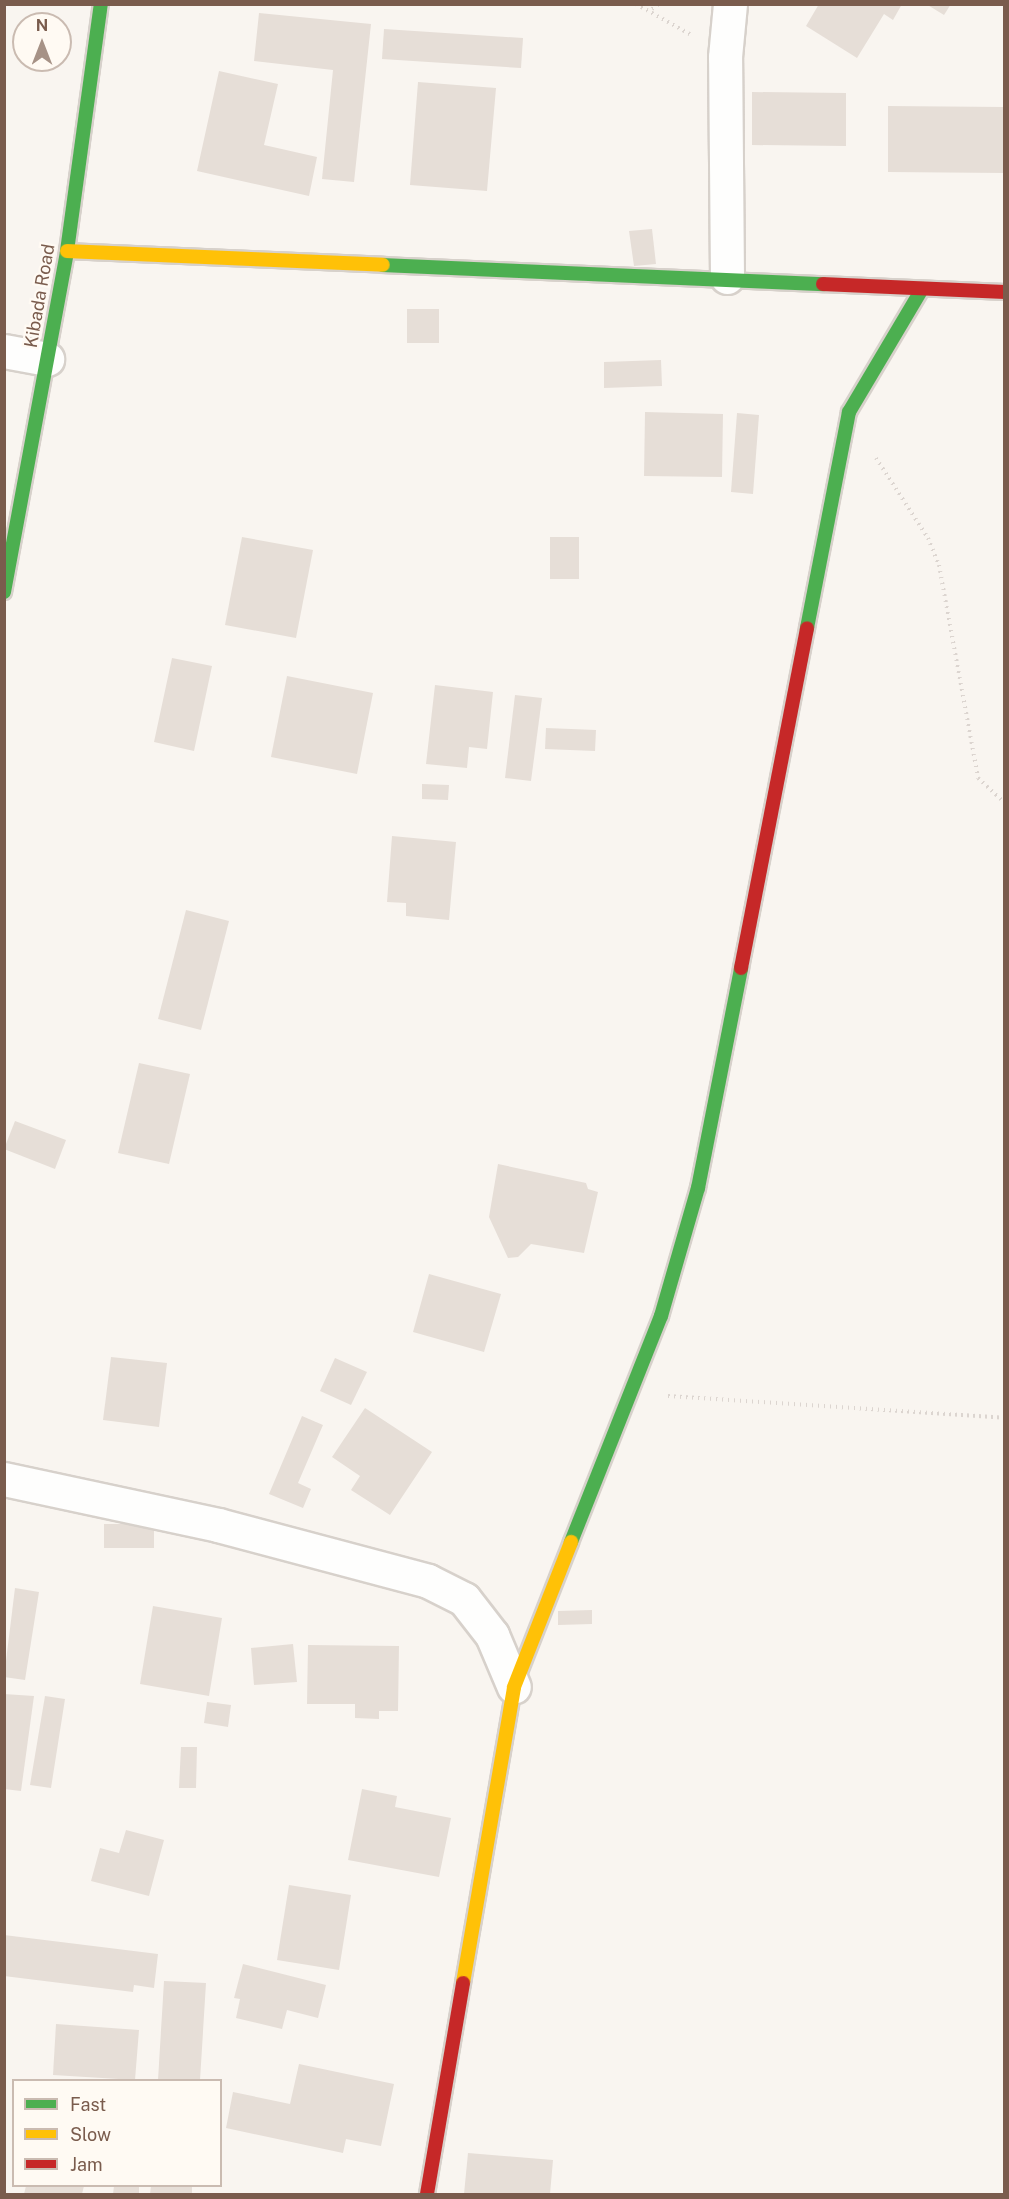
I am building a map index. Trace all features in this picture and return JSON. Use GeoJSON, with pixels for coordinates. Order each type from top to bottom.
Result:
{"type":"FeatureCollection","features":[{"type":"Feature","properties":{"kind":"street","name":"Kibada Road"},"geometry":{"type":"LineString","coordinates":[[4,592],[67,251],[101,4]]}},
{"type":"Feature","properties":{"kind":"street"},"geometry":{"type":"LineString","coordinates":[[728,277],[725,57],[730,4]]}},
{"type":"Feature","properties":{"kind":"street"},"geometry":{"type":"LineString","coordinates":[[67,251],[728,277],[1005,292]]}},
{"type":"Feature","properties":{"kind":"street"},"geometry":{"type":"LineString","coordinates":[[427,2194],[496,1815],[514,1687],[661,1316],[698,1188],[849,412],[922,289]]}},
{"type":"Feature","properties":{"kind":"street"},"geometry":{"type":"LineString","coordinates":[[4,351],[47,359]]}},
{"type":"Feature","properties":{"kind":"street"},"geometry":{"type":"LineString","coordinates":[[4,1479],[218,1525],[428,1581],[464,1599],[492,1635],[514,1687]]}},
{"type":"Feature","properties":{"kind":"path"},"geometry":{"type":"LineString","coordinates":[[636,4],[652,9],[725,57]]}},
{"type":"Feature","properties":{"kind":"path"},"geometry":{"type":"LineString","coordinates":[[652,9],[659,4]]}},
{"type":"Feature","properties":{"kind":"path"},"geometry":{"type":"LineString","coordinates":[[849,412],[935,556],[949,601],[968,741],[978,778],[1005,802]]}},
{"type":"Feature","properties":{"kind":"path"},"geometry":{"type":"LineString","coordinates":[[632,1393],[1005,1418]]}},
{"type":"Feature","properties":{"kind":"building"},"geometry":{"type":"Polygon","coordinates":[[[819,4],[902,4],[893,20],[884,14],[857,58],[806,26],[819,4]]]}},
{"type":"Feature","properties":{"kind":"building"},"geometry":{"type":"Polygon","coordinates":[[[926,4],[951,4],[944,15],[926,4]]]}},
{"type":"Feature","properties":{"kind":"building"},"geometry":{"type":"Polygon","coordinates":[[[259,13],[371,24],[354,182],[322,179],[333,70],[254,61],[259,13]]]}},
{"type":"Feature","properties":{"kind":"building"},"geometry":{"type":"Polygon","coordinates":[[[384,29],[523,38],[521,68],[382,59],[384,29]]]}},
{"type":"Feature","properties":{"kind":"building"},"geometry":{"type":"Polygon","coordinates":[[[219,71],[278,84],[264,145],[317,157],[309,196],[197,171],[219,71]]]}},
{"type":"Feature","properties":{"kind":"building"},"geometry":{"type":"Polygon","coordinates":[[[418,82],[496,88],[487,191],[410,185],[418,82]]]}},
{"type":"Feature","properties":{"kind":"building"},"geometry":{"type":"Polygon","coordinates":[[[752,92],[846,93],[846,146],[752,145],[752,92]]]}},
{"type":"Feature","properties":{"kind":"building"},"geometry":{"type":"Polygon","coordinates":[[[888,106],[1004,107],[1004,173],[888,172],[888,106]]]}},
{"type":"Feature","properties":{"kind":"building"},"geometry":{"type":"Polygon","coordinates":[[[652,229],[656,264],[634,266],[629,231],[652,229]]]}},
{"type":"Feature","properties":{"kind":"building"},"geometry":{"type":"Polygon","coordinates":[[[407,309],[439,309],[439,343],[407,343],[407,309]]]}},
{"type":"Feature","properties":{"kind":"building"},"geometry":{"type":"Polygon","coordinates":[[[661,360],[662,386],[604,388],[604,362],[661,360]]]}},
{"type":"Feature","properties":{"kind":"building"},"geometry":{"type":"Polygon","coordinates":[[[645,412],[723,414],[722,477],[644,476],[645,412]]]}},
{"type":"Feature","properties":{"kind":"building"},"geometry":{"type":"Polygon","coordinates":[[[737,413],[759,415],[753,494],[731,492],[737,413]]]}},
{"type":"Feature","properties":{"kind":"building"},"geometry":{"type":"Polygon","coordinates":[[[242,537],[313,550],[296,638],[225,625],[242,537]]]}},
{"type":"Feature","properties":{"kind":"building"},"geometry":{"type":"Polygon","coordinates":[[[550,537],[579,537],[579,579],[550,579],[550,537]]]}},
{"type":"Feature","properties":{"kind":"building"},"geometry":{"type":"Polygon","coordinates":[[[172,658],[212,666],[194,751],[154,742],[172,658]]]}},
{"type":"Feature","properties":{"kind":"building"},"geometry":{"type":"Polygon","coordinates":[[[287,676],[373,693],[357,774],[271,757],[287,676]]]}},
{"type":"Feature","properties":{"kind":"building"},"geometry":{"type":"Polygon","coordinates":[[[435,685],[493,692],[487,749],[469,747],[467,768],[426,764],[435,685]]]}},
{"type":"Feature","properties":{"kind":"building"},"geometry":{"type":"Polygon","coordinates":[[[515,695],[542,698],[531,781],[505,778],[515,695]]]}},
{"type":"Feature","properties":{"kind":"building"},"geometry":{"type":"Polygon","coordinates":[[[546,728],[596,730],[595,751],[545,749],[546,728]]]}},
{"type":"Feature","properties":{"kind":"building"},"geometry":{"type":"Polygon","coordinates":[[[422,784],[449,785],[448,800],[422,799],[422,784]]]}},
{"type":"Feature","properties":{"kind":"building"},"geometry":{"type":"Polygon","coordinates":[[[392,836],[456,842],[449,920],[406,916],[406,903],[387,902],[392,836]]]}},
{"type":"Feature","properties":{"kind":"building"},"geometry":{"type":"Polygon","coordinates":[[[186,910],[229,921],[201,1030],[158,1019],[186,910]]]}},
{"type":"Feature","properties":{"kind":"building"},"geometry":{"type":"Polygon","coordinates":[[[139,1063],[190,1074],[169,1164],[118,1153],[139,1063]]]}},
{"type":"Feature","properties":{"kind":"building"},"geometry":{"type":"Polygon","coordinates":[[[15,1121],[66,1140],[55,1169],[4,1149],[15,1121]]]}},
{"type":"Feature","properties":{"kind":"building"},"geometry":{"type":"Polygon","coordinates":[[[498,1164],[586,1183],[588,1189],[598,1192],[584,1253],[531,1244],[518,1257],[508,1258],[489,1217],[498,1164]]]}},
{"type":"Feature","properties":{"kind":"building"},"geometry":{"type":"Polygon","coordinates":[[[429,1274],[501,1294],[484,1352],[413,1332],[429,1274]]]}},
{"type":"Feature","properties":{"kind":"building"},"geometry":{"type":"Polygon","coordinates":[[[111,1357],[167,1363],[159,1427],[103,1420],[111,1357]]]}},
{"type":"Feature","properties":{"kind":"building"},"geometry":{"type":"Polygon","coordinates":[[[335,1358],[367,1372],[351,1405],[320,1391],[335,1358]]]}},
{"type":"Feature","properties":{"kind":"building"},"geometry":{"type":"Polygon","coordinates":[[[365,1408],[432,1452],[390,1515],[351,1490],[360,1476],[332,1457],[365,1408]]]}},
{"type":"Feature","properties":{"kind":"building"},"geometry":{"type":"Polygon","coordinates":[[[302,1416],[323,1425],[298,1483],[311,1489],[303,1508],[269,1494],[302,1416]]]}},
{"type":"Feature","properties":{"kind":"building"},"geometry":{"type":"Polygon","coordinates":[[[104,1524],[154,1524],[154,1548],[104,1548],[104,1524]]]}},
{"type":"Feature","properties":{"kind":"building"},"geometry":{"type":"Polygon","coordinates":[[[15,1588],[39,1592],[25,1680],[4,1677],[15,1588]]]}},
{"type":"Feature","properties":{"kind":"building"},"geometry":{"type":"Polygon","coordinates":[[[153,1606],[222,1618],[209,1696],[140,1684],[153,1606]]]}},
{"type":"Feature","properties":{"kind":"building"},"geometry":{"type":"Polygon","coordinates":[[[592,1610],[592,1624],[558,1625],[558,1611],[592,1610]]]}},
{"type":"Feature","properties":{"kind":"building"},"geometry":{"type":"Polygon","coordinates":[[[293,1644],[297,1682],[254,1685],[251,1648],[293,1644]]]}},
{"type":"Feature","properties":{"kind":"building"},"geometry":{"type":"Polygon","coordinates":[[[308,1645],[399,1646],[398,1711],[379,1711],[379,1719],[355,1718],[355,1704],[307,1704],[308,1645]]]}},
{"type":"Feature","properties":{"kind":"building"},"geometry":{"type":"Polygon","coordinates":[[[4,1694],[34,1696],[21,1791],[4,1789],[4,1694]]]}},
{"type":"Feature","properties":{"kind":"building"},"geometry":{"type":"Polygon","coordinates":[[[45,1696],[65,1699],[51,1788],[30,1785],[45,1696]]]}},
{"type":"Feature","properties":{"kind":"building"},"geometry":{"type":"Polygon","coordinates":[[[207,1702],[231,1705],[228,1727],[204,1723],[207,1702]]]}},
{"type":"Feature","properties":{"kind":"building"},"geometry":{"type":"Polygon","coordinates":[[[181,1747],[197,1747],[196,1788],[179,1788],[181,1747]]]}},
{"type":"Feature","properties":{"kind":"building"},"geometry":{"type":"Polygon","coordinates":[[[362,1789],[397,1796],[395,1807],[451,1818],[439,1877],[348,1860],[362,1789]]]}},
{"type":"Feature","properties":{"kind":"building"},"geometry":{"type":"Polygon","coordinates":[[[126,1830],[164,1840],[149,1896],[91,1881],[100,1848],[119,1853],[126,1830]]]}},
{"type":"Feature","properties":{"kind":"building"},"geometry":{"type":"Polygon","coordinates":[[[289,1885],[351,1895],[339,1970],[277,1960],[289,1885]]]}},
{"type":"Feature","properties":{"kind":"building"},"geometry":{"type":"Polygon","coordinates":[[[4,1935],[158,1954],[154,1988],[134,1985],[133,1992],[4,1976],[4,1935]]]}},
{"type":"Feature","properties":{"kind":"building"},"geometry":{"type":"Polygon","coordinates":[[[243,1964],[326,1985],[318,2018],[287,2010],[282,2029],[236,2018],[240,1999],[234,1998],[243,1964]]]}},
{"type":"Feature","properties":{"kind":"building"},"geometry":{"type":"Polygon","coordinates":[[[164,1981],[206,1983],[200,2079],[158,2079],[164,1981]]]}},
{"type":"Feature","properties":{"kind":"building"},"geometry":{"type":"Polygon","coordinates":[[[56,2024],[139,2030],[135,2079],[53,2075],[56,2024]]]}},
{"type":"Feature","properties":{"kind":"building"},"geometry":{"type":"Polygon","coordinates":[[[299,2064],[394,2084],[381,2146],[346,2139],[343,2153],[226,2128],[233,2092],[290,2104],[299,2064]]]}},
{"type":"Feature","properties":{"kind":"building"},"geometry":{"type":"Polygon","coordinates":[[[468,2153],[553,2160],[550,2194],[464,2194],[468,2153]]]}},
{"type":"Feature","properties":{"kind":"building"},"geometry":{"type":"Polygon","coordinates":[[[26,2187],[84,2187],[82,2194],[24,2194],[26,2187]]]}},
{"type":"Feature","properties":{"kind":"building"},"geometry":{"type":"Polygon","coordinates":[[[114,2187],[139,2187],[139,2194],[113,2194],[114,2187]]]}},
{"type":"Feature","properties":{"kind":"building"},"geometry":{"type":"Polygon","coordinates":[[[151,2187],[192,2187],[192,2194],[150,2194],[151,2187]]]}},
{"type":"Feature","properties":{"kind":"traffic: fast"},"geometry":{"type":"LineString","coordinates":[[4,592],[67,251],[101,4]]}},
{"type":"Feature","properties":{"kind":"traffic: fast"},"geometry":{"type":"LineString","coordinates":[[383,265],[823,284]]}},
{"type":"Feature","properties":{"kind":"traffic: fast"},"geometry":{"type":"LineString","coordinates":[[807,628],[849,412],[922,289]]}},
{"type":"Feature","properties":{"kind":"traffic: fast"},"geometry":{"type":"LineString","coordinates":[[571,1542],[661,1316],[698,1188],[741,968]]}},
{"type":"Feature","properties":{"kind":"traffic: slow"},"geometry":{"type":"LineString","coordinates":[[67,251],[383,265]]}},
{"type":"Feature","properties":{"kind":"traffic: slow"},"geometry":{"type":"LineString","coordinates":[[463,1983],[514,1687],[571,1542]]}},
{"type":"Feature","properties":{"kind":"traffic: jam"},"geometry":{"type":"LineString","coordinates":[[823,284],[1004,292]]}},
{"type":"Feature","properties":{"kind":"traffic: jam"},"geometry":{"type":"LineString","coordinates":[[741,968],[807,628]]}},
{"type":"Feature","properties":{"kind":"traffic: jam"},"geometry":{"type":"LineString","coordinates":[[427,2194],[463,1983]]}}]}
